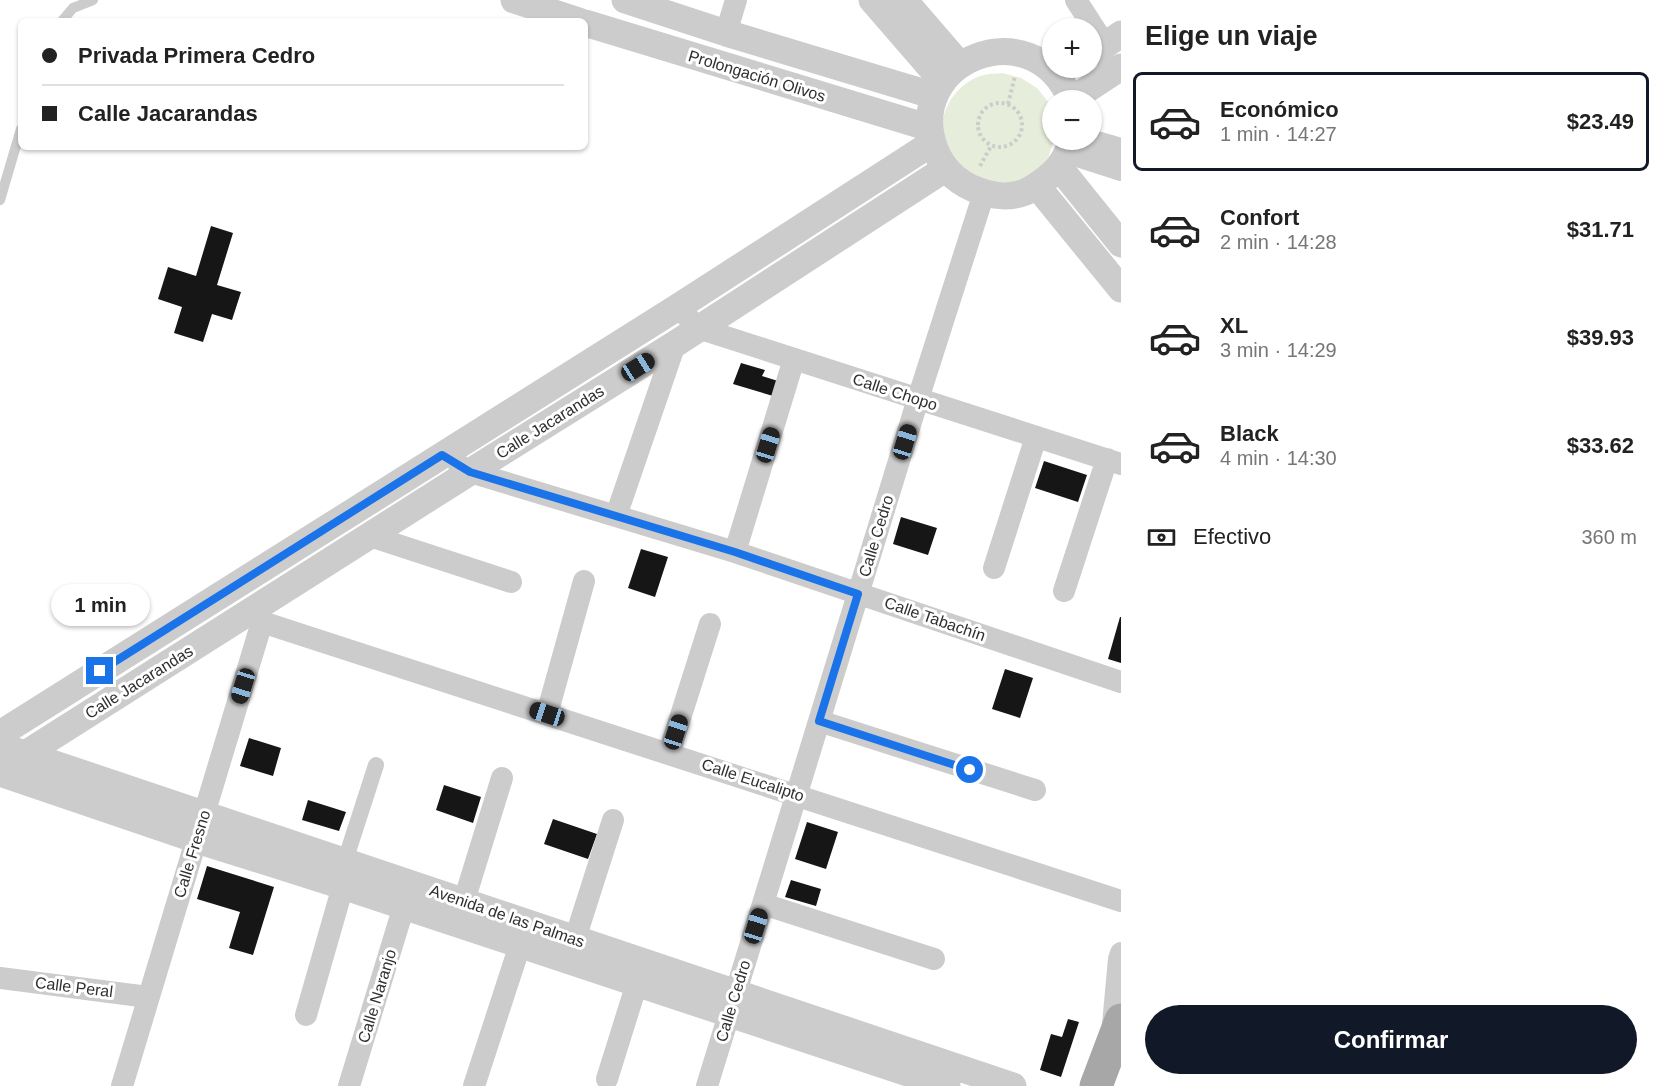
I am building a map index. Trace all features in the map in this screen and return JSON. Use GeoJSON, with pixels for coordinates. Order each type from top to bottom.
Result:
{"type":"FeatureCollection","features":[{"type":"Feature","properties":{"kind":"main road"},"geometry":{"type":"LineString","coordinates":[[1096,1086],[1116,1032]]}},
{"type":"Feature","properties":{"kind":"street"},"geometry":{"type":"LineString","coordinates":[[514,0],[570,18]]}},
{"type":"Feature","properties":{"kind":"street"},"geometry":{"type":"LineString","coordinates":[[726,33],[736,0]]}},
{"type":"Feature","properties":{"kind":"street"},"geometry":{"type":"LineString","coordinates":[[872,0],[946,81]]}},
{"type":"Feature","properties":{"kind":"street"},"geometry":{"type":"LineString","coordinates":[[904,0],[946,81]]}},
{"type":"Feature","properties":{"kind":"street"},"geometry":{"type":"LineString","coordinates":[[1076,0],[1106,44]]}},
{"type":"Feature","properties":{"kind":"street"},"geometry":{"type":"LineString","coordinates":[[618,34],[627,1]]}},
{"type":"Feature","properties":{"kind":"street","name":"Prolongación Olivos"},"geometry":{"type":"LineString","coordinates":[[627,1],[726,33],[946,81]]}},
{"type":"Feature","properties":{"kind":"street","name":"Prolongación Olivos"},"geometry":{"type":"LineString","coordinates":[[588,24],[931,136]]}},
{"type":"Feature","properties":{"kind":"street"},"geometry":{"type":"LineString","coordinates":[[1042,62],[1021,53],[1000,51],[979,55],[946,81],[931,112],[931,136],[938,157],[945,169],[959,182],[984,193],[1011,195],[1029,191],[1049,178],[1072,150]]}},
{"type":"Feature","properties":{"kind":"street"},"geometry":{"type":"LineString","coordinates":[[1086,90],[1121,67]]}},
{"type":"Feature","properties":{"kind":"street","name":"Calle Jacarandas"},"geometry":{"type":"LineString","coordinates":[[0,734],[678,307],[931,136]]}},
{"type":"Feature","properties":{"kind":"street"},"geometry":{"type":"LineString","coordinates":[[1102,149],[1121,149]]}},
{"type":"Feature","properties":{"kind":"street"},"geometry":{"type":"LineString","coordinates":[[1072,150],[1121,170]]}},
{"type":"Feature","properties":{"kind":"street"},"geometry":{"type":"LineString","coordinates":[[1072,150],[1121,244]]}},
{"type":"Feature","properties":{"kind":"street","name":"Calle Jacarandas"},"geometry":{"type":"LineString","coordinates":[[0,771],[258,615],[370,536],[675,344],[945,169]]}},
{"type":"Feature","properties":{"kind":"street"},"geometry":{"type":"LineString","coordinates":[[1037,186],[1121,288]]}},
{"type":"Feature","properties":{"kind":"street","name":"Calle Cedro"},"geometry":{"type":"LineString","coordinates":[[707,1086],[918,399],[984,193]]}},
{"type":"Feature","properties":{"kind":"street","name":"Calle Chopo"},"geometry":{"type":"LineString","coordinates":[[678,307],[698,328],[1114,462]]}},
{"type":"Feature","properties":{"kind":"street"},"geometry":{"type":"LineString","coordinates":[[616,516],[675,344]]}},
{"type":"Feature","properties":{"kind":"street"},"geometry":{"type":"LineString","coordinates":[[735,552],[794,359]]}},
{"type":"Feature","properties":{"kind":"street"},"geometry":{"type":"LineString","coordinates":[[994,568],[1036,437]]}},
{"type":"Feature","properties":{"kind":"street","name":"Calle Tabachín"},"geometry":{"type":"LineString","coordinates":[[442,455],[470,472],[735,552],[1121,682]]}},
{"type":"Feature","properties":{"kind":"street"},"geometry":{"type":"LineString","coordinates":[[1064,591],[1114,462]]}},
{"type":"Feature","properties":{"kind":"street"},"geometry":{"type":"LineString","coordinates":[[370,536],[511,582]]}},
{"type":"Feature","properties":{"kind":"street"},"geometry":{"type":"LineString","coordinates":[[547,714],[584,581]]}},
{"type":"Feature","properties":{"kind":"street","name":"Calle Eucalipto"},"geometry":{"type":"LineString","coordinates":[[258,615],[547,714],[1121,900]]}},
{"type":"Feature","properties":{"kind":"street","name":"Calle Fresno"},"geometry":{"type":"LineString","coordinates":[[122,1086],[200,827],[258,615]]}},
{"type":"Feature","properties":{"kind":"street"},"geometry":{"type":"LineString","coordinates":[[669,753],[711,624]]}},
{"type":"Feature","properties":{"kind":"street"},"geometry":{"type":"LineString","coordinates":[[819,721],[1035,790]]}},
{"type":"Feature","properties":{"kind":"street","name":"Avenida de las Palmas"},"geometry":{"type":"LineString","coordinates":[[0,746],[25,754],[200,827]]}},
{"type":"Feature","properties":{"kind":"street"},"geometry":{"type":"LineString","coordinates":[[306,1016],[376,765]]}},
{"type":"Feature","properties":{"kind":"street","name":"Avenida de las Palmas"},"geometry":{"type":"LineString","coordinates":[[0,771],[200,827],[344,874],[464,901],[575,939],[947,1086]]}},
{"type":"Feature","properties":{"kind":"street"},"geometry":{"type":"LineString","coordinates":[[464,901],[502,778]]}},
{"type":"Feature","properties":{"kind":"street"},"geometry":{"type":"LineString","coordinates":[[575,939],[613,820]]}},
{"type":"Feature","properties":{"kind":"street","name":"Avenida de las Palmas"},"geometry":{"type":"LineString","coordinates":[[344,874],[404,906],[637,983],[733,1003],[1013,1086]]}},
{"type":"Feature","properties":{"kind":"street"},"geometry":{"type":"LineString","coordinates":[[763,904],[934,959]]}},
{"type":"Feature","properties":{"kind":"street","name":"Calle Naranjo"},"geometry":{"type":"LineString","coordinates":[[349,1086],[404,906]]}},
{"type":"Feature","properties":{"kind":"street"},"geometry":{"type":"LineString","coordinates":[[474,1086],[520,945]]}},
{"type":"Feature","properties":{"kind":"street"},"geometry":{"type":"LineString","coordinates":[[1116,1032],[1121,953]]}},
{"type":"Feature","properties":{"kind":"street","name":"Calle Peral"},"geometry":{"type":"LineString","coordinates":[[0,978],[148,997]]}},
{"type":"Feature","properties":{"kind":"street"},"geometry":{"type":"LineString","coordinates":[[608,1079],[637,983]]}},
{"type":"Feature","properties":{"kind":"lane"},"geometry":{"type":"LineString","coordinates":[[65,18],[73,8],[93,0]]}},
{"type":"Feature","properties":{"kind":"lane"},"geometry":{"type":"LineString","coordinates":[[0,200],[18,139]]}},
{"type":"Feature","properties":{"kind":"path"},"geometry":{"type":"LineString","coordinates":[[1000,102],[1008,104],[1021,116],[1020,133],[1016,141],[1008,146],[1000,148],[991,146],[979,134],[977,125],[979,116],[991,104],[1000,102]]}},
{"type":"Feature","properties":{"kind":"green space"},"geometry":{"type":"Polygon","coordinates":[[[1003,73],[1021,78],[1037,88],[1042,94],[1042,150],[1051,150],[1048,158],[1036,172],[1021,182],[1003,187],[955,166],[942,131],[945,113],[954,96],[967,83],[986,74],[1003,73]]]}},
{"type":"Feature","properties":{"kind":"building"},"geometry":{"type":"Polygon","coordinates":[[[211,226],[233,233],[217,285],[241,292],[232,320],[212,314],[203,342],[174,333],[182,307],[158,299],[168,267],[196,276],[211,226]]]}},
{"type":"Feature","properties":{"kind":"building"},"geometry":{"type":"Polygon","coordinates":[[[741,363],[765,370],[762,376],[778,381],[773,396],[733,384],[741,363]]]}},
{"type":"Feature","properties":{"kind":"building"},"geometry":{"type":"Polygon","coordinates":[[[1044,461],[1087,475],[1078,502],[1035,488],[1044,461]]]}},
{"type":"Feature","properties":{"kind":"building"},"geometry":{"type":"Polygon","coordinates":[[[901,517],[937,528],[928,555],[893,544],[901,517]]]}},
{"type":"Feature","properties":{"kind":"building"},"geometry":{"type":"Polygon","coordinates":[[[641,549],[668,557],[655,597],[628,588],[641,549]]]}},
{"type":"Feature","properties":{"kind":"building"},"geometry":{"type":"Polygon","coordinates":[[[1121,617],[1121,663],[1108,659],[1121,617]]]}},
{"type":"Feature","properties":{"kind":"building"},"geometry":{"type":"Polygon","coordinates":[[[1005,669],[1033,678],[1020,718],[992,709],[1005,669]]]}},
{"type":"Feature","properties":{"kind":"building"},"geometry":{"type":"Polygon","coordinates":[[[249,738],[281,748],[273,776],[240,766],[249,738]]]}},
{"type":"Feature","properties":{"kind":"building"},"geometry":{"type":"Polygon","coordinates":[[[444,785],[481,797],[473,823],[436,810],[444,785]]]}},
{"type":"Feature","properties":{"kind":"building"},"geometry":{"type":"Polygon","coordinates":[[[308,800],[346,812],[339,831],[302,820],[308,800]]]}},
{"type":"Feature","properties":{"kind":"building"},"geometry":{"type":"Polygon","coordinates":[[[553,819],[597,834],[588,859],[544,844],[553,819]]]}},
{"type":"Feature","properties":{"kind":"building"},"geometry":{"type":"Polygon","coordinates":[[[807,822],[838,832],[826,869],[795,859],[807,822]]]}},
{"type":"Feature","properties":{"kind":"building"},"geometry":{"type":"Polygon","coordinates":[[[207,866],[274,887],[253,955],[229,948],[240,912],[197,899],[207,866]]]}},
{"type":"Feature","properties":{"kind":"building"},"geometry":{"type":"Polygon","coordinates":[[[791,880],[821,889],[816,906],[785,897],[791,880]]]}},
{"type":"Feature","properties":{"kind":"building"},"geometry":{"type":"Polygon","coordinates":[[[1068,1019],[1079,1022],[1061,1077],[1040,1070],[1051,1034],[1062,1037],[1068,1019]]]}},
{"type":"Feature","properties":{"kind":"route"},"geometry":{"type":"LineString","coordinates":[[100,671],[442,455],[470,472],[735,552],[858,594],[819,721],[970,770]]}}]}
